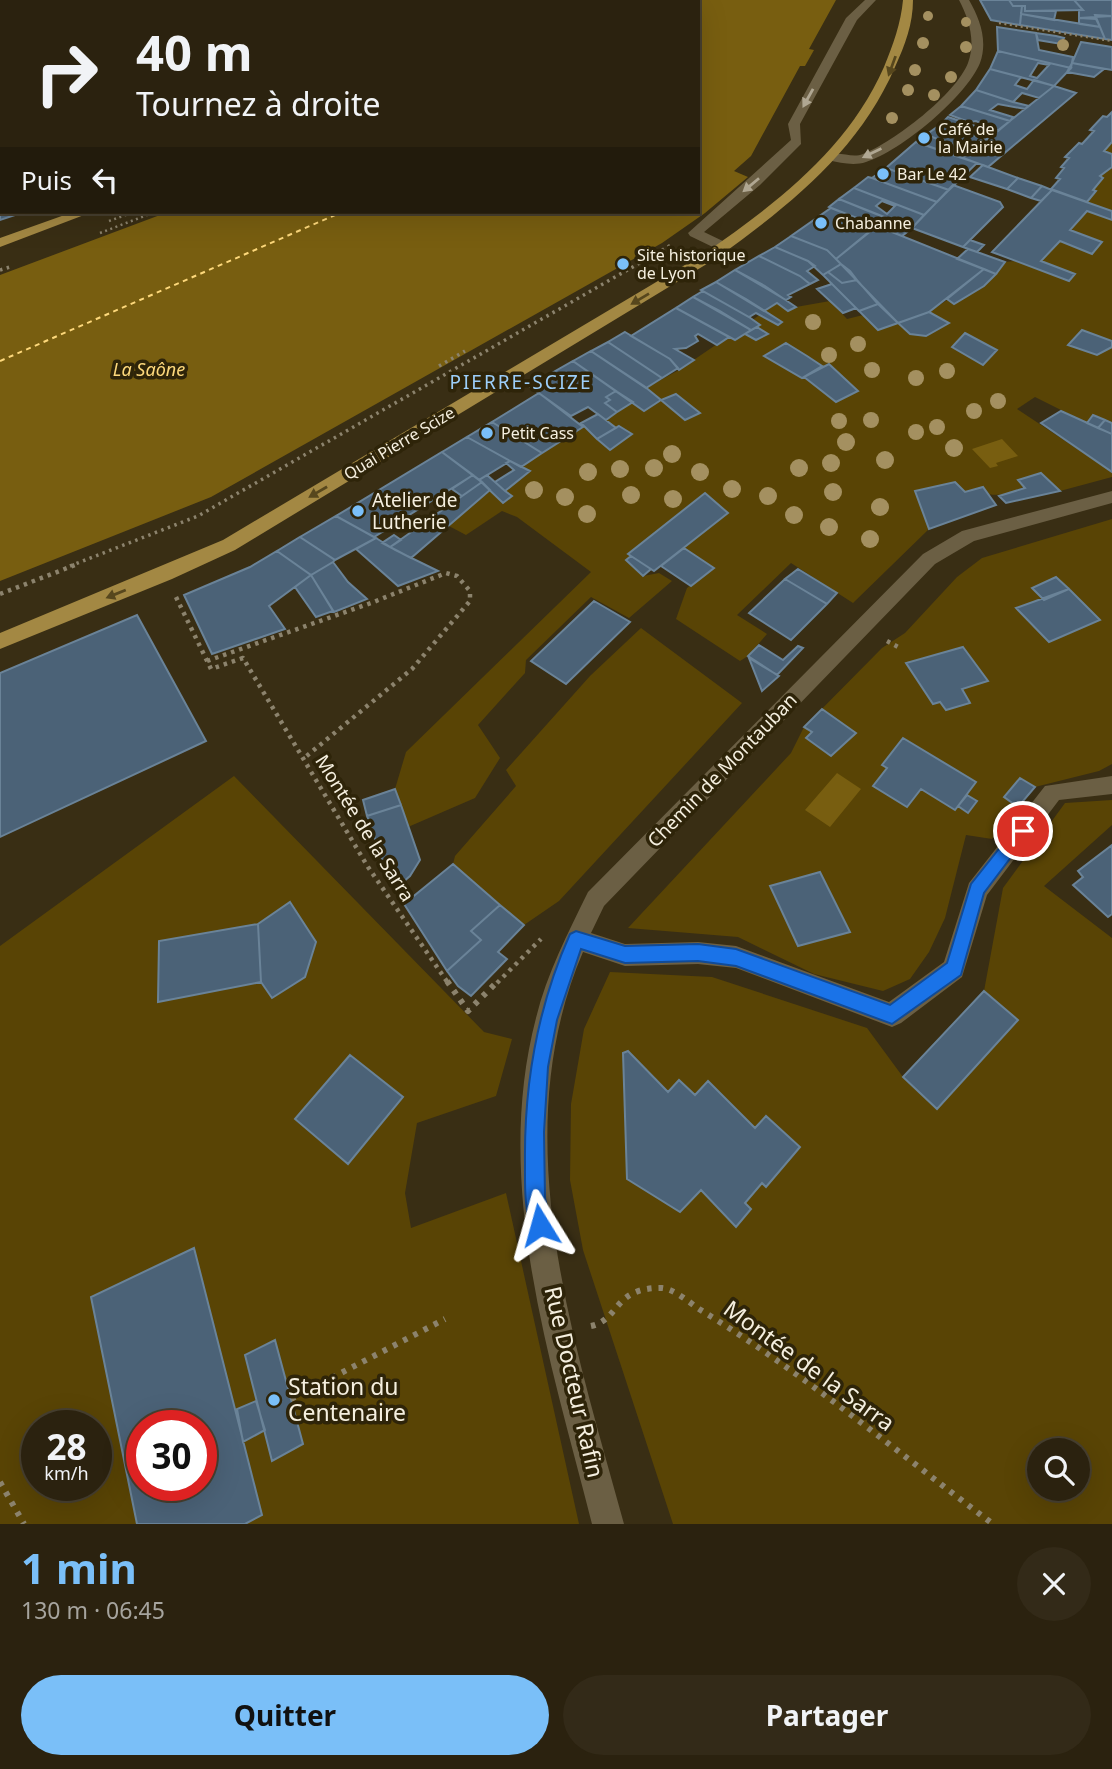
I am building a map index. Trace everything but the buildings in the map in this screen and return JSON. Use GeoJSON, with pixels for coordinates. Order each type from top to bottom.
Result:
{"type":"FeatureCollection","features":[{"type":"Feature","properties":{"kind":"main road","name":"Quai Pierre Scize"},"geometry":{"type":"LineString","coordinates":[[0,641],[165,574],[229,544],[724,247],[775,209],[833,158],[870,110],[887,79],[904,29],[908,0]]}},
{"type":"Feature","properties":{"kind":"main road"},"geometry":{"type":"LineString","coordinates":[[0,243],[80,214]]}},
{"type":"Feature","properties":{"kind":"street"},"geometry":{"type":"LineString","coordinates":[[724,247],[695,233],[755,182],[797,141],[794,124],[852,18],[871,0]]}},
{"type":"Feature","properties":{"kind":"street"},"geometry":{"type":"LineString","coordinates":[[833,158],[866,158],[883,149],[954,93],[974,66],[978,46],[975,25],[964,0]]}},
{"type":"Feature","properties":{"kind":"street","name":"Chemin de Montauban"},"geometry":{"type":"LineString","coordinates":[[535,1198],[538,1067],[548,1020],[576,939],[596,899],[929,559],[946,547],[981,532],[1112,497]]}},
{"type":"Feature","properties":{"kind":"street"},"geometry":{"type":"LineString","coordinates":[[576,939],[625,955],[698,953],[736,957],[892,1015],[954,969],[977,890],[1053,792],[1112,785]]}},
{"type":"Feature","properties":{"kind":"street","name":"Rue Docteur Rafin"},"geometry":{"type":"LineString","coordinates":[[535,1198],[560,1335],[608,1524]]}},
{"type":"Feature","properties":{"kind":"path"},"geometry":{"type":"LineString","coordinates":[[994,22],[1112,41]]}},
{"type":"Feature","properties":{"kind":"path"},"geometry":{"type":"LineString","coordinates":[[0,594],[198,516],[668,246]]}},
{"type":"Feature","properties":{"kind":"path"},"geometry":{"type":"LineString","coordinates":[[439,366],[466,351]]}},
{"type":"Feature","properties":{"kind":"path"},"geometry":{"type":"LineString","coordinates":[[453,359],[461,364]]}},
{"type":"Feature","properties":{"kind":"path"},"geometry":{"type":"LineString","coordinates":[[198,516],[203,522]]}},
{"type":"Feature","properties":{"kind":"path"},"geometry":{"type":"LineString","coordinates":[[177,599],[207,661],[371,603],[446,573],[457,576],[470,592],[470,601],[412,669],[303,760]]}},
{"type":"Feature","properties":{"kind":"path"},"geometry":{"type":"LineString","coordinates":[[883,639],[902,649]]}},
{"type":"Feature","properties":{"kind":"path","name":"Montée de la Sarra"},"geometry":{"type":"LineString","coordinates":[[207,661],[211,669],[243,658],[368,867],[468,1012],[547,933]]}},
{"type":"Feature","properties":{"kind":"path","name":"Montée de la Sarra"},"geometry":{"type":"LineString","coordinates":[[600,1324],[623,1298],[638,1290],[666,1288],[739,1333],[993,1524]]}},
{"type":"Feature","properties":{"kind":"path"},"geometry":{"type":"LineString","coordinates":[[291,1399],[445,1319]]}},
{"type":"Feature","properties":{"kind":"path"},"geometry":{"type":"LineString","coordinates":[[0,1482],[24,1524]]}},
{"type":"Feature","properties":{"kind":"shaded area"},"geometry":{"type":"Polygon","coordinates":[[[1112,142],[1112,424],[1093,415],[1087,423],[1035,397],[1017,409],[1112,472],[1112,477],[1060,491],[1041,473],[1010,493],[988,494],[983,487],[965,492],[955,482],[916,491],[929,529],[853,603],[791,563],[737,615],[767,634],[748,656],[740,661],[676,619],[687,588],[713,568],[684,548],[627,559],[643,576],[659,573],[672,581],[629,618],[591,597],[526,660],[525,673],[478,725],[500,758],[475,798],[408,827],[395,789],[406,752],[591,572],[517,517],[502,511],[466,535],[447,525],[521,467],[583,427],[606,420],[646,388],[679,370],[777,303],[788,311],[830,301],[847,319],[863,315],[878,330],[898,323],[910,334],[925,335],[929,312],[1005,262],[1015,261],[1069,281],[1074,274],[1041,261],[1087,211],[1087,202],[1100,176],[1104,151],[1112,142]]]}},
{"type":"Feature","properties":{"kind":"shaded area"},"geometry":{"type":"Polygon","coordinates":[[[1112,519],[1112,764],[1099,771],[1035,787],[992,839],[966,835],[945,918],[929,952],[910,979],[883,991],[814,974],[738,937],[628,928],[791,753],[804,727],[882,648],[905,633],[957,577],[982,558],[1112,519]]]}},
{"type":"Feature","properties":{"kind":"shaded area"},"geometry":{"type":"Polygon","coordinates":[[[641,628],[742,703],[559,901],[524,925],[453,864],[455,856],[516,786],[506,770],[590,676],[641,628]]]}},
{"type":"Feature","properties":{"kind":"shaded area"},"geometry":{"type":"Polygon","coordinates":[[[234,776],[484,1032],[512,1039],[496,1096],[417,1123],[405,1193],[411,1228],[506,1193],[579,1524],[0,1524],[0,946],[234,776]]]}},
{"type":"Feature","properties":{"kind":"shaded area"},"geometry":{"type":"Polygon","coordinates":[[[1112,800],[1112,825],[1044,886],[1112,938],[1112,1524],[673,1524],[583,1250],[570,1180],[571,1104],[584,1029],[610,972],[712,977],[867,1028],[903,1077],[937,1109],[1018,1021],[984,991],[1003,888],[1065,803],[1112,800]]]}},
{"type":"Feature","properties":{"kind":"water","name":"La Saône"},"geometry":{"type":"Polygon","coordinates":[[[700,0],[836,0],[809,49],[814,50],[805,66],[800,66],[751,156],[734,171],[748,177],[705,213],[662,243],[211,497],[0,581],[0,275],[163,214],[700,214],[700,0]]]}},
{"type":"Feature","properties":{"kind":"water"},"geometry":{"type":"Polygon","coordinates":[[[1002,439],[1018,456],[996,463],[998,466],[990,468],[972,449],[1002,439]]]}},
{"type":"Feature","properties":{"kind":"water"},"geometry":{"type":"Polygon","coordinates":[[[837,773],[861,789],[830,827],[805,810],[837,773]]]}},
{"type":"Feature","properties":{"kind":"ferry route"},"geometry":{"type":"LineString","coordinates":[[0,361],[337,214]]}},
{"type":"Feature","properties":{"kind":"place","name":"Café de la Mairie"},"geometry":{"type":"Point","coordinates":[924,138]}},
{"type":"Feature","properties":{"kind":"place","name":"Bar Le 42"},"geometry":{"type":"Point","coordinates":[883,174]}},
{"type":"Feature","properties":{"kind":"place","name":"Chabanne"},"geometry":{"type":"Point","coordinates":[821,223]}},
{"type":"Feature","properties":{"kind":"place","name":"Site historique de Lyon"},"geometry":{"type":"Point","coordinates":[623,264]}},
{"type":"Feature","properties":{"kind":"place","name":"Petit Cass"},"geometry":{"type":"Point","coordinates":[487,433]}},
{"type":"Feature","properties":{"kind":"place","name":"Atelier de Lutherie"},"geometry":{"type":"Point","coordinates":[358,511]}},
{"type":"Feature","properties":{"kind":"place","name":"Station du Centenaire"},"geometry":{"type":"Point","coordinates":[274,1400]}},
{"type":"Feature","properties":{"kind":"district","name":"PIERRE-SCIZE"},"geometry":{"type":"Point","coordinates":[521,382]}},
{"type":"Feature","properties":{"kind":"route"},"geometry":{"type":"LineString","coordinates":[[540,1225],[535,1198],[534,1132],[538,1067],[548,1020],[576,939],[625,955],[698,953],[736,957],[829,994],[892,1015],[954,969],[977,890],[1023,831]]}}]}
